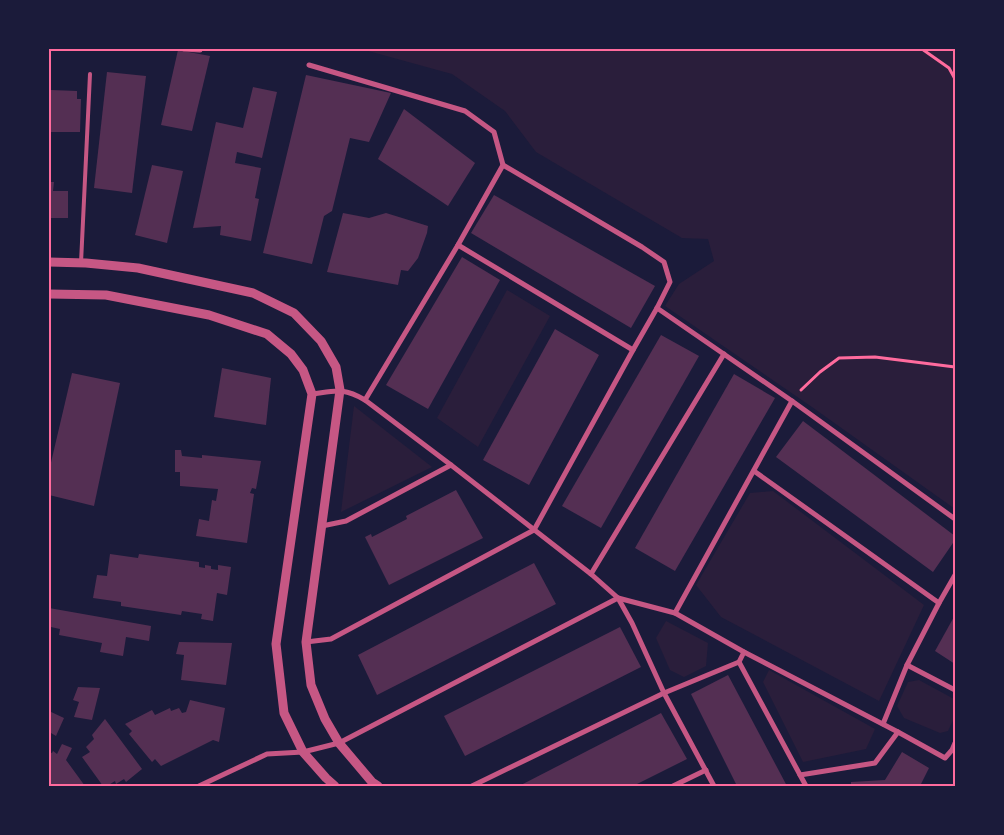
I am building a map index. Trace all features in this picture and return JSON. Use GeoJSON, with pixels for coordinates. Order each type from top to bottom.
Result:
{"type":"FeatureCollection","features":[{"type":"Feature","properties":{"kind":"street"},"geometry":{"type":"LineString","coordinates":[[184,49],[200,50]]}},
{"type":"Feature","properties":{"kind":"street"},"geometry":{"type":"LineString","coordinates":[[306,642],[331,639],[534,530],[670,282],[664,262],[503,165],[494,132],[465,111],[309,65]]}},
{"type":"Feature","properties":{"kind":"street"},"geometry":{"type":"LineString","coordinates":[[365,400],[458,245],[503,165]]}},
{"type":"Feature","properties":{"kind":"street"},"geometry":{"type":"LineString","coordinates":[[458,245],[633,350]]}},
{"type":"Feature","properties":{"kind":"street"},"geometry":{"type":"LineString","coordinates":[[49,262],[138,268],[253,293],[294,313],[321,341],[336,367],[340,390],[306,642],[311,685],[325,719],[339,743],[372,782],[378,786]]}},
{"type":"Feature","properties":{"kind":"street"},"geometry":{"type":"LineString","coordinates":[[49,294],[106,295],[209,315],[268,334],[291,354],[303,370],[312,394],[276,644],[284,713],[303,752],[326,778],[336,786]]}},
{"type":"Feature","properties":{"kind":"street"},"geometry":{"type":"LineString","coordinates":[[657,308],[792,401],[955,519]]}},
{"type":"Feature","properties":{"kind":"street"},"geometry":{"type":"LineString","coordinates":[[591,574],[724,354]]}},
{"type":"Feature","properties":{"kind":"street"},"geometry":{"type":"LineString","coordinates":[[312,394],[340,390],[354,393],[365,400],[591,574],[618,598],[632,623],[664,693],[714,786]]}},
{"type":"Feature","properties":{"kind":"street"},"geometry":{"type":"LineString","coordinates":[[675,613],[792,401]]}},
{"type":"Feature","properties":{"kind":"street"},"geometry":{"type":"LineString","coordinates":[[322,526],[346,521],[451,465]]}},
{"type":"Feature","properties":{"kind":"street"},"geometry":{"type":"LineString","coordinates":[[754,471],[939,603]]}},
{"type":"Feature","properties":{"kind":"street"},"geometry":{"type":"LineString","coordinates":[[883,724],[907,665],[955,575]]}},
{"type":"Feature","properties":{"kind":"street"},"geometry":{"type":"LineString","coordinates":[[199,786],[267,754],[303,752],[339,743],[618,598],[675,613],[744,652],[945,758],[955,744]]}},
{"type":"Feature","properties":{"kind":"street"},"geometry":{"type":"LineString","coordinates":[[472,786],[664,693],[739,662],[744,652]]}},
{"type":"Feature","properties":{"kind":"street"},"geometry":{"type":"LineString","coordinates":[[739,662],[806,786]]}},
{"type":"Feature","properties":{"kind":"street"},"geometry":{"type":"LineString","coordinates":[[907,665],[955,690]]}},
{"type":"Feature","properties":{"kind":"street"},"geometry":{"type":"LineString","coordinates":[[800,775],[876,763],[898,732]]}},
{"type":"Feature","properties":{"kind":"street"},"geometry":{"type":"LineString","coordinates":[[673,786],[706,770]]}},
{"type":"Feature","properties":{"kind":"lane"},"geometry":{"type":"LineString","coordinates":[[81,263],[90,74]]}},
{"type":"Feature","properties":{"kind":"path"},"geometry":{"type":"LineString","coordinates":[[922,49],[949,68],[955,79]]}},
{"type":"Feature","properties":{"kind":"path"},"geometry":{"type":"LineString","coordinates":[[797,395],[820,372],[839,358],[875,357],[955,367]]}},
{"type":"Feature","properties":{"kind":"shaded area"},"geometry":{"type":"Polygon","coordinates":[[[361,49],[955,49],[955,509],[812,407],[665,306],[679,284],[714,261],[708,239],[682,238],[536,152],[505,111],[452,74],[361,49]]]}},
{"type":"Feature","properties":{"kind":"shaded area"},"geometry":{"type":"Polygon","coordinates":[[[507,290],[550,316],[478,447],[437,418],[507,290]]]}},
{"type":"Feature","properties":{"kind":"shaded area"},"geometry":{"type":"Polygon","coordinates":[[[354,406],[432,467],[341,512],[354,406]]]}},
{"type":"Feature","properties":{"kind":"shaded area"},"geometry":{"type":"Polygon","coordinates":[[[773,491],[924,605],[879,701],[721,617],[696,585],[750,493],[773,491]]]}},
{"type":"Feature","properties":{"kind":"shaded area"},"geometry":{"type":"Polygon","coordinates":[[[666,621],[708,643],[706,666],[684,677],[670,670],[656,638],[666,621]]]}},
{"type":"Feature","properties":{"kind":"shaded area"},"geometry":{"type":"Polygon","coordinates":[[[769,670],[875,729],[866,749],[803,762],[763,682],[769,670]]]}},
{"type":"Feature","properties":{"kind":"shaded area"},"geometry":{"type":"Polygon","coordinates":[[[919,680],[954,699],[955,716],[948,731],[940,733],[904,718],[897,706],[908,682],[919,680]]]}},
{"type":"Feature","properties":{"kind":"building"},"geometry":{"type":"Polygon","coordinates":[[[178,50],[210,56],[192,131],[161,125],[178,50]]]}},
{"type":"Feature","properties":{"kind":"building"},"geometry":{"type":"Polygon","coordinates":[[[107,72],[146,76],[132,193],[94,188],[107,72]]]}},
{"type":"Feature","properties":{"kind":"building"},"geometry":{"type":"Polygon","coordinates":[[[306,75],[391,93],[369,142],[350,138],[332,211],[324,216],[312,264],[263,253],[306,75]]]}},
{"type":"Feature","properties":{"kind":"building"},"geometry":{"type":"Polygon","coordinates":[[[253,87],[277,92],[262,158],[237,152],[235,163],[261,168],[255,198],[259,199],[251,241],[220,235],[221,226],[193,228],[216,122],[243,128],[253,87]]]}},
{"type":"Feature","properties":{"kind":"building"},"geometry":{"type":"Polygon","coordinates":[[[49,88],[51,90],[77,91],[77,99],[81,99],[80,132],[49,132],[49,88]]]}},
{"type":"Feature","properties":{"kind":"building"},"geometry":{"type":"Polygon","coordinates":[[[404,109],[475,163],[448,206],[378,159],[404,109]]]}},
{"type":"Feature","properties":{"kind":"building"},"geometry":{"type":"Polygon","coordinates":[[[152,165],[183,171],[167,243],[135,235],[152,165]]]}},
{"type":"Feature","properties":{"kind":"building"},"geometry":{"type":"Polygon","coordinates":[[[49,182],[54,182],[53,191],[68,191],[68,218],[49,218],[49,182]]]}},
{"type":"Feature","properties":{"kind":"building"},"geometry":{"type":"Polygon","coordinates":[[[494,195],[655,286],[631,328],[471,233],[494,195]]]}},
{"type":"Feature","properties":{"kind":"building"},"geometry":{"type":"Polygon","coordinates":[[[343,213],[369,218],[386,213],[428,226],[418,258],[408,271],[401,270],[398,285],[327,272],[343,213]]]}},
{"type":"Feature","properties":{"kind":"building"},"geometry":{"type":"Polygon","coordinates":[[[462,257],[500,280],[428,409],[386,385],[462,257]]]}},
{"type":"Feature","properties":{"kind":"building"},"geometry":{"type":"Polygon","coordinates":[[[555,329],[599,355],[529,485],[483,460],[555,329]]]}},
{"type":"Feature","properties":{"kind":"building"},"geometry":{"type":"Polygon","coordinates":[[[661,335],[699,356],[601,528],[562,506],[661,335]]]}},
{"type":"Feature","properties":{"kind":"building"},"geometry":{"type":"Polygon","coordinates":[[[222,368],[271,378],[266,425],[214,417],[222,368]]]}},
{"type":"Feature","properties":{"kind":"building"},"geometry":{"type":"Polygon","coordinates":[[[72,373],[120,383],[94,506],[49,495],[49,471],[72,373]]]}},
{"type":"Feature","properties":{"kind":"building"},"geometry":{"type":"Polygon","coordinates":[[[734,374],[775,398],[675,571],[635,548],[734,374]]]}},
{"type":"Feature","properties":{"kind":"building"},"geometry":{"type":"Polygon","coordinates":[[[803,421],[955,536],[955,540],[933,572],[776,457],[803,421]]]}},
{"type":"Feature","properties":{"kind":"building"},"geometry":{"type":"Polygon","coordinates":[[[175,450],[181,450],[182,456],[202,458],[202,455],[261,461],[256,489],[252,488],[250,493],[254,494],[247,543],[196,536],[199,519],[209,521],[212,500],[216,501],[218,489],[180,486],[180,472],[175,472],[175,450]]]}},
{"type":"Feature","properties":{"kind":"building"},"geometry":{"type":"Polygon","coordinates":[[[456,490],[483,538],[389,585],[365,537],[371,534],[372,537],[407,519],[406,516],[456,490]]]}},
{"type":"Feature","properties":{"kind":"building"},"geometry":{"type":"Polygon","coordinates":[[[110,554],[138,558],[139,554],[199,562],[199,567],[205,568],[205,565],[211,566],[211,569],[218,570],[218,565],[231,567],[227,595],[217,593],[213,621],[201,619],[202,614],[182,611],[181,615],[121,606],[121,602],[93,598],[97,575],[107,576],[110,554]]]}},
{"type":"Feature","properties":{"kind":"building"},"geometry":{"type":"Polygon","coordinates":[[[534,563],[556,604],[377,695],[358,655],[534,563]]]}},
{"type":"Feature","properties":{"kind":"building"},"geometry":{"type":"Polygon","coordinates":[[[49,608],[151,626],[149,641],[126,637],[123,656],[100,652],[102,643],[59,635],[60,629],[51,627],[50,633],[49,608]]]}},
{"type":"Feature","properties":{"kind":"building"},"geometry":{"type":"Polygon","coordinates":[[[955,615],[955,664],[935,651],[955,615]]]}},
{"type":"Feature","properties":{"kind":"building"},"geometry":{"type":"Polygon","coordinates":[[[620,627],[641,667],[465,756],[444,716],[620,627]]]}},
{"type":"Feature","properties":{"kind":"building"},"geometry":{"type":"Polygon","coordinates":[[[179,642],[232,643],[226,685],[181,680],[184,655],[176,654],[179,642]]]}},
{"type":"Feature","properties":{"kind":"building"},"geometry":{"type":"Polygon","coordinates":[[[728,675],[787,786],[737,786],[691,694],[728,675]]]}},
{"type":"Feature","properties":{"kind":"building"},"geometry":{"type":"Polygon","coordinates":[[[78,687],[100,688],[92,720],[74,717],[79,702],[73,700],[78,687]]]}},
{"type":"Feature","properties":{"kind":"building"},"geometry":{"type":"Polygon","coordinates":[[[190,700],[225,708],[219,742],[213,740],[161,766],[155,759],[152,762],[129,734],[132,731],[125,724],[152,710],[155,715],[170,708],[171,711],[179,708],[182,713],[186,712],[190,700]]]}},
{"type":"Feature","properties":{"kind":"building"},"geometry":{"type":"Polygon","coordinates":[[[49,711],[64,718],[56,736],[51,733],[49,738],[49,711]]]}},
{"type":"Feature","properties":{"kind":"building"},"geometry":{"type":"Polygon","coordinates":[[[661,713],[687,759],[633,786],[519,786],[661,713]]]}},
{"type":"Feature","properties":{"kind":"building"},"geometry":{"type":"Polygon","coordinates":[[[105,719],[142,769],[126,782],[124,779],[116,784],[115,781],[107,786],[103,786],[82,757],[90,752],[86,747],[94,739],[92,735],[105,719]]]}},
{"type":"Feature","properties":{"kind":"building"},"geometry":{"type":"Polygon","coordinates":[[[62,744],[72,748],[66,760],[85,786],[49,786],[49,752],[52,753],[53,751],[57,754],[62,744]]]}},
{"type":"Feature","properties":{"kind":"building"},"geometry":{"type":"Polygon","coordinates":[[[902,752],[929,768],[920,786],[851,786],[851,782],[885,780],[902,752]]]}}]}
